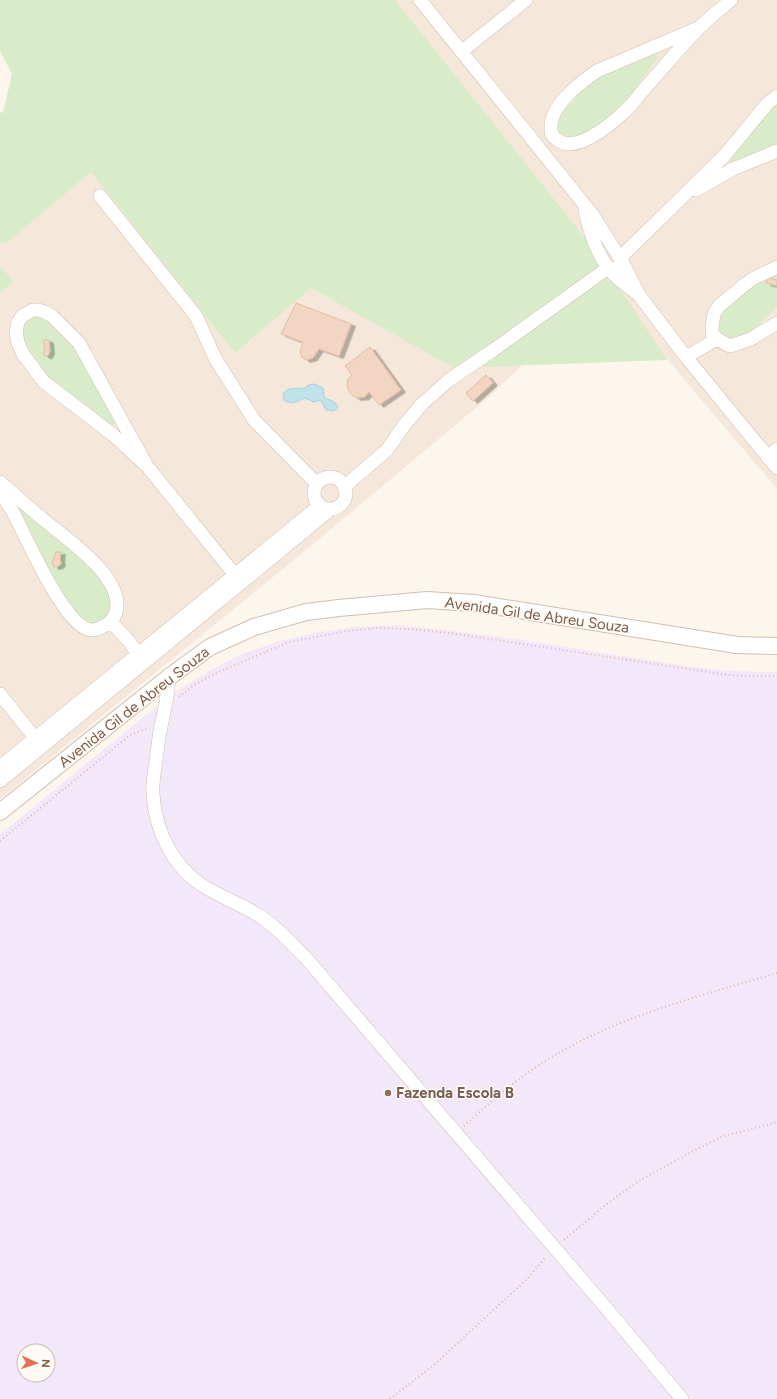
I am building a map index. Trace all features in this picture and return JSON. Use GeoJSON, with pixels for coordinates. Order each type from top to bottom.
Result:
{"type":"FeatureCollection","features":[{"type":"Feature","properties":{"kind":"street"},"geometry":{"type":"LineString","coordinates":[[420,0],[596,220],[620,258],[639,295],[686,357],[772,453],[777,468]]}},
{"type":"Feature","properties":{"kind":"street"},"geometry":{"type":"LineString","coordinates":[[462,51],[526,0]]}},
{"type":"Feature","properties":{"kind":"street"},"geometry":{"type":"LineString","coordinates":[[698,28],[597,71],[582,81],[563,100],[553,115],[551,132],[554,138],[560,142],[571,144],[584,140],[594,135],[625,111],[698,28],[731,0]]}},
{"type":"Feature","properties":{"kind":"street"},"geometry":{"type":"LineString","coordinates":[[656,46],[668,63]]}},
{"type":"Feature","properties":{"kind":"street"},"geometry":{"type":"LineString","coordinates":[[620,258],[724,155],[767,104],[777,96]]}},
{"type":"Feature","properties":{"kind":"street"},"geometry":{"type":"LineString","coordinates":[[540,150],[554,138]]}},
{"type":"Feature","properties":{"kind":"street"},"geometry":{"type":"LineString","coordinates":[[682,198],[733,169],[777,151]]}},
{"type":"Feature","properties":{"kind":"street"},"geometry":{"type":"LineString","coordinates":[[724,155],[733,169]]}},
{"type":"Feature","properties":{"kind":"street"},"geometry":{"type":"LineString","coordinates":[[100,196],[196,316],[215,358],[254,420],[317,484]]}},
{"type":"Feature","properties":{"kind":"street"},"geometry":{"type":"LineString","coordinates":[[584,206],[597,249],[608,268],[639,295]]}},
{"type":"Feature","properties":{"kind":"street"},"geometry":{"type":"LineString","coordinates":[[342,484],[376,450],[397,424],[405,424],[427,400],[449,380],[608,268],[609,258],[613,255],[620,258]]}},
{"type":"Feature","properties":{"kind":"street"},"geometry":{"type":"LineString","coordinates":[[777,267],[754,278],[719,306],[714,314],[712,333],[717,339],[730,346],[751,339],[777,323]]}},
{"type":"Feature","properties":{"kind":"street"},"geometry":{"type":"LineString","coordinates":[[147,466],[79,343],[52,316],[45,312],[38,310],[22,316],[18,322],[16,332],[18,343],[23,354],[44,382],[112,434],[147,466],[236,575]]}},
{"type":"Feature","properties":{"kind":"street"},"geometry":{"type":"LineString","coordinates":[[686,357],[717,339]]}},
{"type":"Feature","properties":{"kind":"street"},"geometry":{"type":"LineString","coordinates":[[112,434],[125,426]]}},
{"type":"Feature","properties":{"kind":"street"},"geometry":{"type":"LineString","coordinates":[[330,478],[342,484],[345,497],[343,502],[336,508],[325,508],[316,502],[314,493],[320,480],[330,478]]}},
{"type":"Feature","properties":{"kind":"street"},"geometry":{"type":"LineString","coordinates":[[0,482],[91,558],[114,591],[117,602],[117,613],[111,622],[100,628],[87,629],[70,616],[53,590],[12,510],[0,492]]}},
{"type":"Feature","properties":{"kind":"street"},"geometry":{"type":"LineString","coordinates":[[12,510],[23,502]]}},
{"type":"Feature","properties":{"kind":"street"},"geometry":{"type":"LineString","coordinates":[[0,767],[236,575],[325,508]]}},
{"type":"Feature","properties":{"kind":"street"},"geometry":{"type":"LineString","coordinates":[[0,780],[325,508]]}},
{"type":"Feature","properties":{"kind":"street","name":"Avenida Gil de Abreu Souza"},"geometry":{"type":"LineString","coordinates":[[0,812],[169,677],[210,647],[254,626],[306,612],[427,600],[474,603],[737,645],[777,646]]}},
{"type":"Feature","properties":{"kind":"street"},"geometry":{"type":"LineString","coordinates":[[111,622],[128,640],[138,654]]}},
{"type":"Feature","properties":{"kind":"street"},"geometry":{"type":"LineString","coordinates":[[169,677],[168,696],[158,745],[153,794],[159,825],[169,850],[194,879],[205,887],[271,923],[306,958],[682,1399]]}},
{"type":"Feature","properties":{"kind":"street"},"geometry":{"type":"LineString","coordinates":[[0,694],[36,738]]}},
{"type":"Feature","properties":{"kind":"path"},"geometry":{"type":"LineString","coordinates":[[177,699],[183,693],[214,674],[289,642],[347,631],[377,628],[450,633],[728,675],[777,676]]}},
{"type":"Feature","properties":{"kind":"path"},"geometry":{"type":"LineString","coordinates":[[0,841],[124,740],[140,730],[158,725],[163,719]]}},
{"type":"Feature","properties":{"kind":"path"},"geometry":{"type":"LineString","coordinates":[[456,1134],[516,1081],[547,1060],[569,1048],[639,1016],[777,973]]}},
{"type":"Feature","properties":{"kind":"path"},"geometry":{"type":"LineString","coordinates":[[390,1399],[435,1364],[526,1280],[554,1248],[608,1203],[642,1179],[721,1137],[777,1122]]}},
{"type":"Feature","properties":{"kind":"shaded area"},"geometry":{"type":"Polygon","coordinates":[[[378,0],[777,0],[777,489],[605,286],[490,396],[299,556],[0,799],[0,233],[90,148],[378,0]]]}},
{"type":"Feature","properties":{"kind":"shaded area","name":"Fazenda Escola B"},"geometry":{"type":"Polygon","coordinates":[[[398,625],[509,638],[725,671],[777,672],[777,1399],[0,1399],[0,834],[177,691],[214,668],[240,655],[279,641],[320,632],[356,627],[398,625]]]}},
{"type":"Feature","properties":{"kind":"green space"},"geometry":{"type":"Polygon","coordinates":[[[0,0],[395,0],[593,248],[667,360],[454,368],[311,288],[235,353],[91,172],[5,244],[0,243],[0,112],[3,113],[12,74],[0,51],[0,0]]]}},
{"type":"Feature","properties":{"kind":"green space"},"geometry":{"type":"Polygon","coordinates":[[[652,55],[657,56],[656,59],[623,106],[588,133],[569,139],[558,131],[557,127],[560,115],[590,83],[622,66],[637,62],[652,55]]]}},
{"type":"Feature","properties":{"kind":"green space"},"geometry":{"type":"Polygon","coordinates":[[[777,103],[777,148],[732,164],[731,159],[751,129],[777,103]]]}},
{"type":"Feature","properties":{"kind":"green space"},"geometry":{"type":"Polygon","coordinates":[[[1,267],[14,282],[0,293],[0,268],[1,267]]]}},
{"type":"Feature","properties":{"kind":"green space"},"geometry":{"type":"Polygon","coordinates":[[[777,272],[777,307],[760,324],[745,334],[730,339],[723,338],[716,333],[716,318],[733,298],[777,272]]]}},
{"type":"Feature","properties":{"kind":"green space"},"geometry":{"type":"Polygon","coordinates":[[[35,316],[49,322],[62,331],[73,345],[92,377],[115,423],[114,425],[111,426],[48,378],[29,350],[21,334],[21,324],[27,318],[35,316]]]}},
{"type":"Feature","properties":{"kind":"green space"},"geometry":{"type":"Polygon","coordinates":[[[18,507],[24,510],[86,561],[106,587],[115,605],[112,615],[92,625],[81,620],[59,591],[16,509],[18,507]]]}},
{"type":"Feature","properties":{"kind":"water"},"geometry":{"type":"Polygon","coordinates":[[[314,384],[323,388],[324,398],[332,401],[338,407],[334,411],[326,410],[321,400],[314,402],[305,398],[290,403],[284,400],[283,393],[289,389],[305,388],[308,385],[314,384]]]}},
{"type":"Feature","properties":{"kind":"building"},"geometry":{"type":"Polygon","coordinates":[[[767,278],[777,280],[777,286],[766,283],[767,278]]]}},
{"type":"Feature","properties":{"kind":"building"},"geometry":{"type":"Polygon","coordinates":[[[296,303],[351,324],[339,356],[319,349],[313,358],[306,360],[302,357],[300,352],[303,342],[281,334],[296,303]]]}},
{"type":"Feature","properties":{"kind":"building"},"geometry":{"type":"Polygon","coordinates":[[[46,339],[49,341],[50,351],[48,356],[43,354],[45,347],[43,341],[46,339]]]}},
{"type":"Feature","properties":{"kind":"building"},"geometry":{"type":"Polygon","coordinates":[[[370,347],[401,390],[379,405],[369,392],[365,397],[357,398],[350,393],[347,386],[348,379],[352,375],[345,366],[370,347]]]}},
{"type":"Feature","properties":{"kind":"building"},"geometry":{"type":"Polygon","coordinates":[[[486,375],[493,383],[473,401],[466,393],[486,375]]]}},
{"type":"Feature","properties":{"kind":"building"},"geometry":{"type":"Polygon","coordinates":[[[56,552],[61,552],[61,563],[59,566],[54,567],[52,562],[56,552]]]}},
{"type":"Feature","properties":{"kind":"place","name":"Fazenda Escola B"},"geometry":{"type":"Point","coordinates":[388,1093]}}]}
